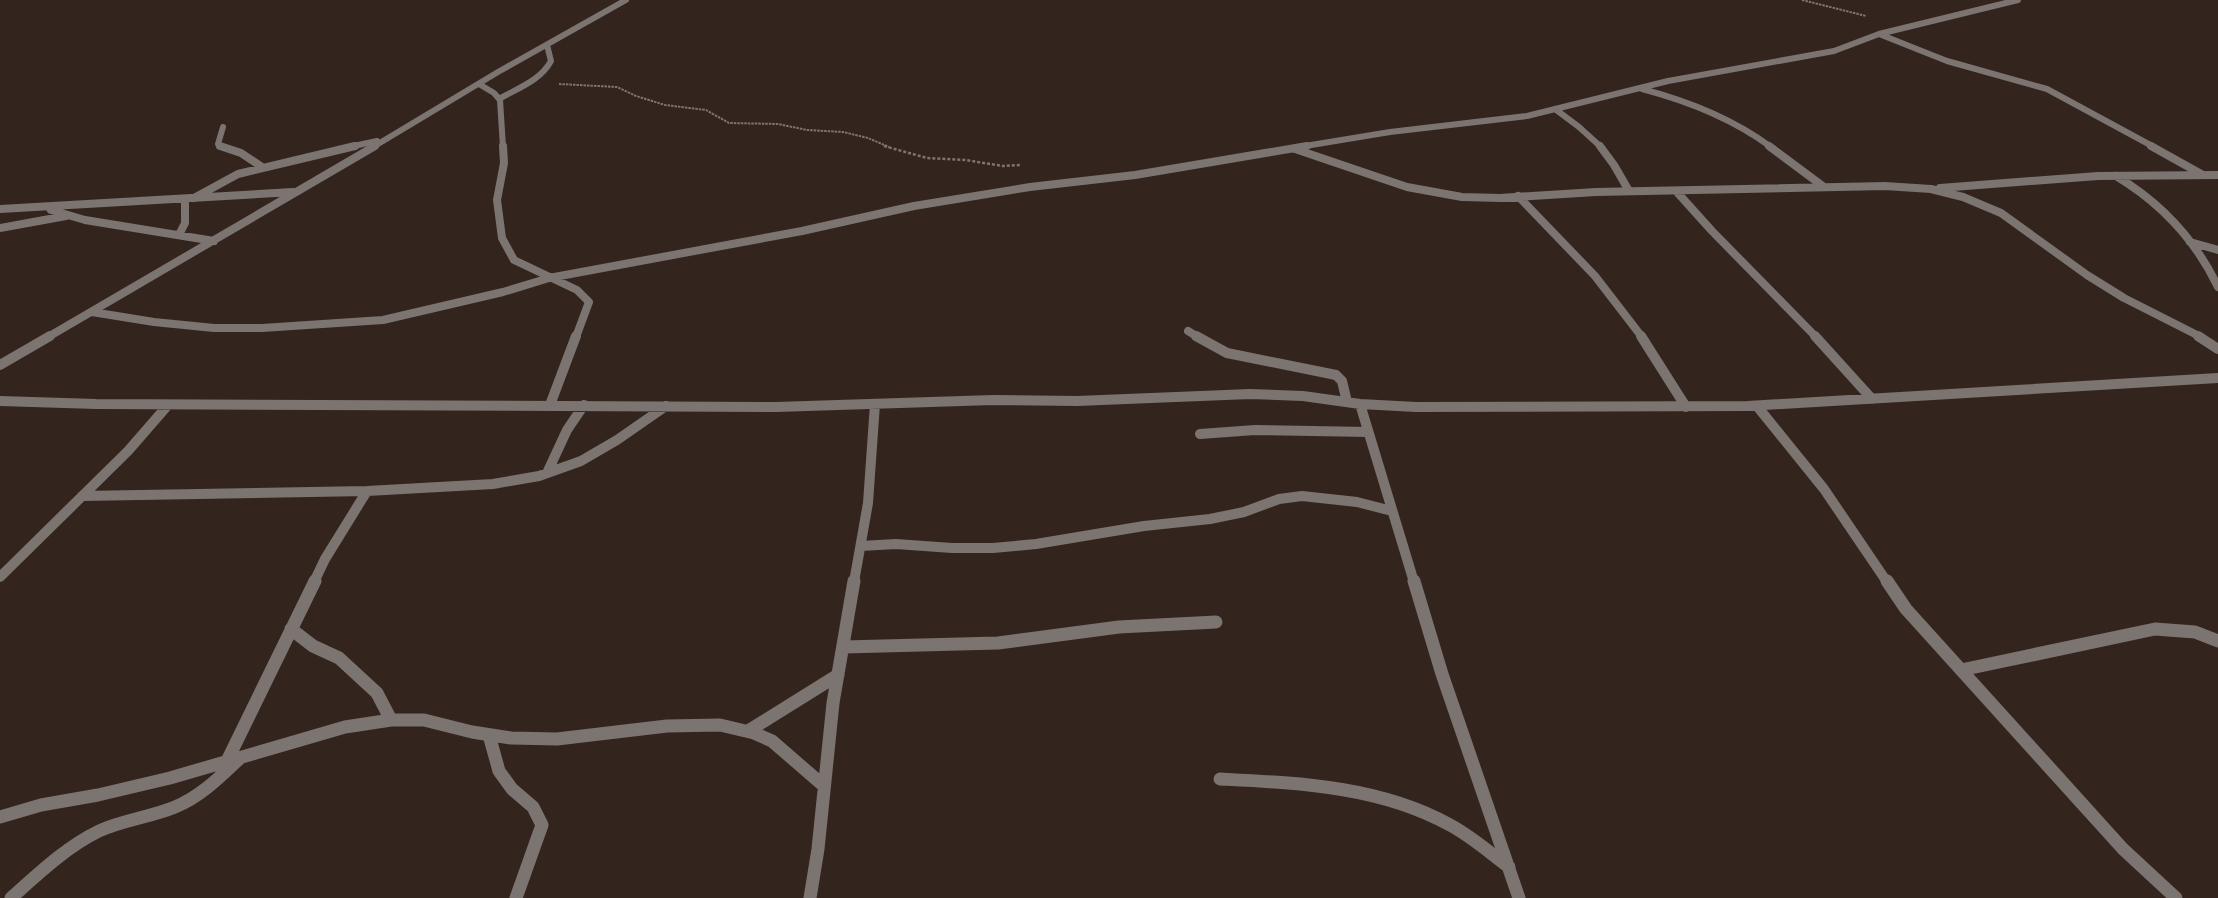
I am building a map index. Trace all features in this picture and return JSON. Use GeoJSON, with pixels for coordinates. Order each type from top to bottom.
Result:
{"type":"FeatureCollection","features":[{"type":"Feature","properties":{"kind":"street"},"geometry":{"type":"LineString","coordinates":[[0,365],[626,0]]}},
{"type":"Feature","properties":{"kind":"street"},"geometry":{"type":"LineString","coordinates":[[92,312],[154,322],[214,328],[262,328],[383,320],[503,292],[549,278],[802,231],[914,206],[1030,188],[1135,176],[1390,132],[1527,116],[1705,74],[1834,51],[1879,34],[2018,0]]}},
{"type":"Feature","properties":{"kind":"street"},"geometry":{"type":"LineString","coordinates":[[1879,34],[1947,61],[2046,89],[2064,97],[2203,175]]}},
{"type":"Feature","properties":{"kind":"street"},"geometry":{"type":"LineString","coordinates":[[498,99],[548,68],[552,61],[547,46]]}},
{"type":"Feature","properties":{"kind":"street"},"geometry":{"type":"LineString","coordinates":[[479,84],[494,93],[498,99],[504,163],[497,200],[502,238],[514,260],[577,290],[589,302],[550,405]]}},
{"type":"Feature","properties":{"kind":"street"},"geometry":{"type":"LineString","coordinates":[[1641,88],[1680,99],[1748,131],[1824,187]]}},
{"type":"Feature","properties":{"kind":"street"},"geometry":{"type":"LineString","coordinates":[[1555,110],[1586,131],[1613,160],[1629,191]]}},
{"type":"Feature","properties":{"kind":"street"},"geometry":{"type":"LineString","coordinates":[[223,127],[218,144],[221,147],[241,153],[262,167]]}},
{"type":"Feature","properties":{"kind":"street"},"geometry":{"type":"LineString","coordinates":[[193,198],[238,174],[386,140]]}},
{"type":"Feature","properties":{"kind":"street"},"geometry":{"type":"LineString","coordinates":[[1294,149],[1422,191],[1478,197],[1629,191],[1824,187],[1885,186],[1931,189],[2115,176],[2218,175]]}},
{"type":"Feature","properties":{"kind":"street"},"geometry":{"type":"LineString","coordinates":[[2115,176],[2160,206],[2190,242],[2214,277],[2218,287]]}},
{"type":"Feature","properties":{"kind":"street"},"geometry":{"type":"LineString","coordinates":[[1931,189],[1963,197],[2001,212],[2087,275],[2124,298],[2201,337],[2218,349]]}},
{"type":"Feature","properties":{"kind":"street"},"geometry":{"type":"LineString","coordinates":[[1676,191],[1712,231],[1795,314],[1872,399]]}},
{"type":"Feature","properties":{"kind":"street"},"geometry":{"type":"LineString","coordinates":[[0,210],[297,192]]}},
{"type":"Feature","properties":{"kind":"street"},"geometry":{"type":"LineString","coordinates":[[1518,196],[1594,275],[1659,360],[1686,407]]}},
{"type":"Feature","properties":{"kind":"street"},"geometry":{"type":"LineString","coordinates":[[179,235],[185,223],[184,199]]}},
{"type":"Feature","properties":{"kind":"street"},"geometry":{"type":"LineString","coordinates":[[44,208],[85,220],[214,241]]}},
{"type":"Feature","properties":{"kind":"street"},"geometry":{"type":"LineString","coordinates":[[0,228],[70,216]]}},
{"type":"Feature","properties":{"kind":"street"},"geometry":{"type":"LineString","coordinates":[[2190,242],[2218,250]]}},
{"type":"Feature","properties":{"kind":"street"},"geometry":{"type":"LineString","coordinates":[[1188,331],[1228,353],[1336,375],[1342,381],[1347,402]]}},
{"type":"Feature","properties":{"kind":"street"},"geometry":{"type":"LineString","coordinates":[[0,401],[168,405],[584,405],[776,408],[993,400],[1077,401],[1250,394],[1303,396],[1360,404],[1416,407],[1686,407],[1757,406],[2075,385],[2218,378]]}},
{"type":"Feature","properties":{"kind":"street"},"geometry":{"type":"LineString","coordinates":[[810,898],[818,849],[833,703],[868,503],[875,404]]}},
{"type":"Feature","properties":{"kind":"street"},"geometry":{"type":"LineString","coordinates":[[1360,404],[1442,674],[1519,898]]}},
{"type":"Feature","properties":{"kind":"street"},"geometry":{"type":"LineString","coordinates":[[0,577],[128,451],[168,405]]}},
{"type":"Feature","properties":{"kind":"street"},"geometry":{"type":"LineString","coordinates":[[547,473],[567,430],[584,405]]}},
{"type":"Feature","properties":{"kind":"street"},"geometry":{"type":"LineString","coordinates":[[82,496],[367,490],[494,484],[547,473],[581,461],[617,440],[666,406]]}},
{"type":"Feature","properties":{"kind":"street"},"geometry":{"type":"LineString","coordinates":[[1757,406],[1824,489],[1906,609],[2122,849],[2176,898]]}},
{"type":"Feature","properties":{"kind":"street"},"geometry":{"type":"LineString","coordinates":[[1200,434],[1255,430],[1368,432]]}},
{"type":"Feature","properties":{"kind":"street"},"geometry":{"type":"LineString","coordinates":[[11,898],[55,858],[71,847],[100,831],[185,802],[208,788],[233,760],[324,559],[367,490]]}},
{"type":"Feature","properties":{"kind":"street"},"geometry":{"type":"LineString","coordinates":[[860,546],[896,544],[977,548],[1036,544],[1144,526],[1210,519],[1244,512],[1279,499],[1302,496],[1357,502],[1392,511]]}},
{"type":"Feature","properties":{"kind":"street"},"geometry":{"type":"LineString","coordinates":[[844,647],[998,643],[1119,627],[1216,622]]}},
{"type":"Feature","properties":{"kind":"street"},"geometry":{"type":"LineString","coordinates":[[291,629],[313,646],[339,658],[377,693],[391,720]]}},
{"type":"Feature","properties":{"kind":"street"},"geometry":{"type":"LineString","coordinates":[[1961,670],[2155,629],[2195,632],[2218,641]]}},
{"type":"Feature","properties":{"kind":"street"},"geometry":{"type":"LineString","coordinates":[[748,731],[838,675]]}},
{"type":"Feature","properties":{"kind":"street"},"geometry":{"type":"LineString","coordinates":[[0,817],[42,805],[98,795],[170,778],[345,727],[391,720],[424,720],[512,738],[557,739],[606,732],[676,726],[720,725],[748,731],[772,741],[824,786]]}},
{"type":"Feature","properties":{"kind":"street"},"geometry":{"type":"LineString","coordinates":[[489,734],[498,771],[512,789],[533,807],[542,825],[516,898]]}},
{"type":"Feature","properties":{"kind":"street"},"geometry":{"type":"LineString","coordinates":[[1220,779],[1305,783],[1392,800],[1450,825],[1509,867]]}},
{"type":"Feature","properties":{"kind":"path"},"geometry":{"type":"LineString","coordinates":[[1802,0],[1869,16]]}},
{"type":"Feature","properties":{"kind":"path"},"geometry":{"type":"LineString","coordinates":[[521,86],[568,84],[617,87],[636,96],[665,105],[706,110],[729,123],[778,124],[807,130],[843,132],[868,138],[884,146],[927,158],[966,160],[1003,166],[1026,165]]}}]}
